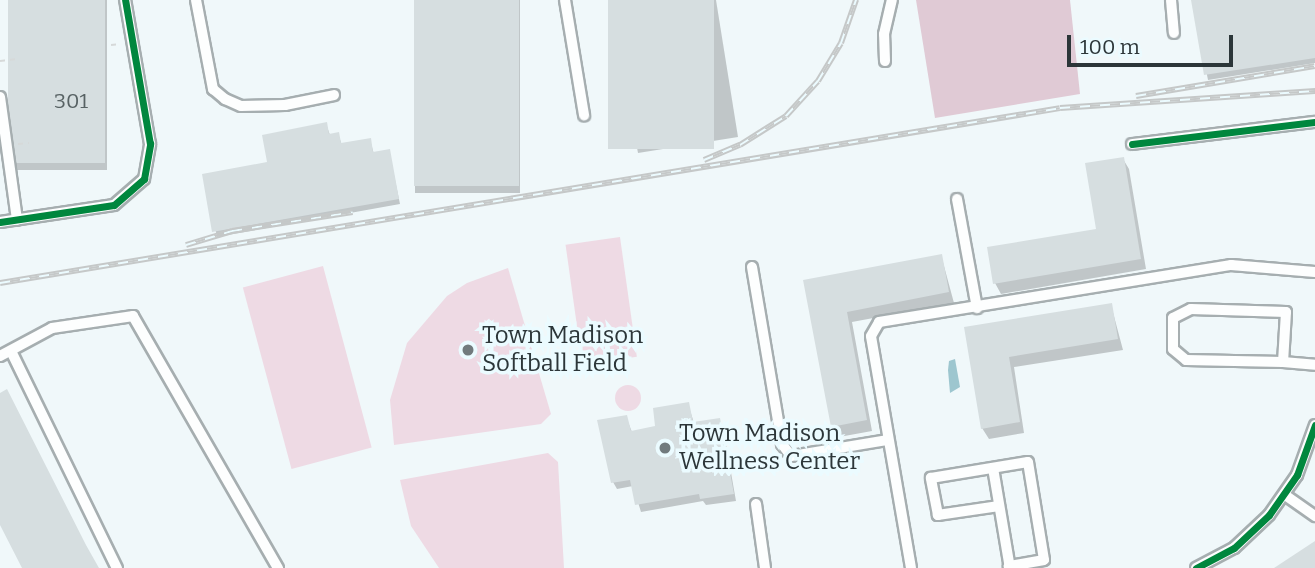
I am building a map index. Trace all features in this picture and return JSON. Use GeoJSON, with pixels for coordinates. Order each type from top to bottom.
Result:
{"type":"FeatureCollection","features":[{"type":"Feature","properties":{"kind":"street"},"geometry":{"type":"LineString","coordinates":[[0,222],[114,205],[144,179],[150,144],[125,0]]}},
{"type":"Feature","properties":{"kind":"street"},"geometry":{"type":"LineString","coordinates":[[196,0],[213,89],[225,99],[241,106],[285,105],[334,95]]}},
{"type":"Feature","properties":{"kind":"street"},"geometry":{"type":"LineString","coordinates":[[565,0],[584,115]]}},
{"type":"Feature","properties":{"kind":"street"},"geometry":{"type":"LineString","coordinates":[[885,61],[884,34],[891,0]]}},
{"type":"Feature","properties":{"kind":"street"},"geometry":{"type":"LineString","coordinates":[[1171,0],[1174,33]]}},
{"type":"Feature","properties":{"kind":"street"},"geometry":{"type":"LineString","coordinates":[[0,97],[17,220]]}},
{"type":"Feature","properties":{"kind":"street"},"geometry":{"type":"LineString","coordinates":[[1132,144],[1315,122]]}},
{"type":"Feature","properties":{"kind":"street"},"geometry":{"type":"LineString","coordinates":[[957,200],[976,307]]}},
{"type":"Feature","properties":{"kind":"street"},"geometry":{"type":"LineString","coordinates":[[911,568],[871,336],[879,322],[1231,265],[1315,272]]}},
{"type":"Feature","properties":{"kind":"street"},"geometry":{"type":"LineString","coordinates":[[752,267],[782,444],[791,456],[888,440]]}},
{"type":"Feature","properties":{"kind":"street"},"geometry":{"type":"LineString","coordinates":[[1283,362],[1286,312],[1191,309],[1173,318],[1172,349],[1186,360],[1315,365]]}},
{"type":"Feature","properties":{"kind":"street"},"geometry":{"type":"LineString","coordinates":[[0,356],[52,327],[133,316],[278,568]]}},
{"type":"Feature","properties":{"kind":"street"},"geometry":{"type":"LineString","coordinates":[[11,351],[117,568]]}},
{"type":"Feature","properties":{"kind":"street"},"geometry":{"type":"LineString","coordinates":[[1196,568],[1254,532],[1284,495],[1305,458],[1315,425]]}},
{"type":"Feature","properties":{"kind":"street"},"geometry":{"type":"LineString","coordinates":[[993,468],[1009,567],[1044,560],[1028,462],[932,478],[938,515],[999,506]]}},
{"type":"Feature","properties":{"kind":"street"},"geometry":{"type":"LineString","coordinates":[[1284,495],[1315,516]]}},
{"type":"Feature","properties":{"kind":"street"},"geometry":{"type":"LineString","coordinates":[[756,504],[765,568]]}},
{"type":"Feature","properties":{"kind":"path"},"geometry":{"type":"LineString","coordinates":[[0,61],[16,59]]}},
{"type":"Feature","properties":{"kind":"shaded area"},"geometry":{"type":"Polygon","coordinates":[[[916,0],[1070,0],[1080,94],[935,118],[916,0]]]}},
{"type":"Feature","properties":{"kind":"shaded area"},"geometry":{"type":"Polygon","coordinates":[[[620,237],[637,357],[582,364],[566,245],[620,237]]]}},
{"type":"Feature","properties":{"kind":"shaded area"},"geometry":{"type":"Polygon","coordinates":[[[323,266],[372,448],[291,469],[243,287],[323,266]]]}},
{"type":"Feature","properties":{"kind":"shaded area","name":"Town Madison Softball Field"},"geometry":{"type":"Polygon","coordinates":[[[508,268],[551,414],[541,424],[394,445],[390,400],[407,343],[447,296],[467,283],[508,268]]]}},
{"type":"Feature","properties":{"kind":"shaded area"},"geometry":{"type":"Polygon","coordinates":[[[628,385],[637,389],[641,398],[637,407],[628,411],[619,407],[615,398],[619,389],[628,385]]]}},
{"type":"Feature","properties":{"kind":"shaded area"},"geometry":{"type":"Polygon","coordinates":[[[548,453],[558,462],[564,568],[439,568],[411,526],[400,480],[548,453]]]}},
{"type":"Feature","properties":{"kind":"water"},"geometry":{"type":"Polygon","coordinates":[[[955,359],[960,387],[950,393],[949,361],[955,359]]]}},
{"type":"Feature","properties":{"kind":"building"},"geometry":{"type":"Polygon","coordinates":[[[8,0],[105,0],[105,163],[8,163],[8,0]]]}},
{"type":"Feature","properties":{"kind":"building"},"geometry":{"type":"Polygon","coordinates":[[[414,0],[519,0],[519,186],[414,186],[414,0]]]}},
{"type":"Feature","properties":{"kind":"building"},"geometry":{"type":"Polygon","coordinates":[[[608,0],[714,0],[714,149],[608,149],[608,0]]]}},
{"type":"Feature","properties":{"kind":"building"},"geometry":{"type":"Polygon","coordinates":[[[1191,0],[1315,0],[1315,58],[1204,75],[1191,0]]]}},
{"type":"Feature","properties":{"kind":"building"},"geometry":{"type":"Polygon","coordinates":[[[327,122],[329,134],[339,132],[341,143],[371,138],[373,152],[390,149],[399,199],[212,232],[202,174],[267,162],[262,135],[327,122]]]}},
{"type":"Feature","properties":{"kind":"building"},"geometry":{"type":"Polygon","coordinates":[[[1124,157],[1141,259],[993,284],[987,247],[1096,229],[1085,163],[1124,157]]]}},
{"type":"Feature","properties":{"kind":"building"},"geometry":{"type":"Polygon","coordinates":[[[942,254],[949,292],[847,312],[867,420],[831,427],[803,280],[942,254]]]}},
{"type":"Feature","properties":{"kind":"building"},"geometry":{"type":"Polygon","coordinates":[[[1112,303],[1118,339],[1009,357],[1020,422],[981,429],[964,327],[1112,303]]]}},
{"type":"Feature","properties":{"kind":"building"},"geometry":{"type":"Polygon","coordinates":[[[7,389],[99,568],[22,568],[0,525],[0,393],[7,389]]]}},
{"type":"Feature","properties":{"kind":"building","name":"Town Madison Wellness Center"},"geometry":{"type":"Polygon","coordinates":[[[689,402],[693,422],[720,418],[734,494],[700,499],[699,494],[635,505],[630,480],[611,483],[597,420],[627,415],[631,431],[655,426],[653,408],[689,402]]]}},
{"type":"Feature","properties":{"kind":"building"},"geometry":{"type":"Polygon","coordinates":[[[1315,541],[1315,568],[1274,568],[1315,541]]]}},
{"type":"Feature","properties":{"kind":"railway"},"geometry":{"type":"LineString","coordinates":[[704,160],[740,145],[786,116],[818,81],[841,43],[856,0]]}},
{"type":"Feature","properties":{"kind":"railway"},"geometry":{"type":"LineString","coordinates":[[1136,96],[1315,66]]}},
{"type":"Feature","properties":{"kind":"railway"},"geometry":{"type":"LineString","coordinates":[[0,283],[1060,108],[1315,91]]}},
{"type":"Feature","properties":{"kind":"railway"},"geometry":{"type":"LineString","coordinates":[[186,245],[232,231],[353,212]]}},
{"type":"Feature","properties":{"kind":"cycle path"},"geometry":{"type":"LineString","coordinates":[[0,222],[114,205],[144,179],[150,144],[125,0]]}},
{"type":"Feature","properties":{"kind":"cycle path"},"geometry":{"type":"LineString","coordinates":[[1132,144],[1315,122]]}},
{"type":"Feature","properties":{"kind":"cycle path"},"geometry":{"type":"LineString","coordinates":[[1196,568],[1234,548],[1269,515],[1297,475],[1315,425]]}},
{"type":"Feature","properties":{"kind":"place","name":"Town Madison Softball Field"},"geometry":{"type":"Point","coordinates":[468,350]}},
{"type":"Feature","properties":{"kind":"place","name":"Town Madison Wellness Center"},"geometry":{"type":"Point","coordinates":[665,448]}}]}
